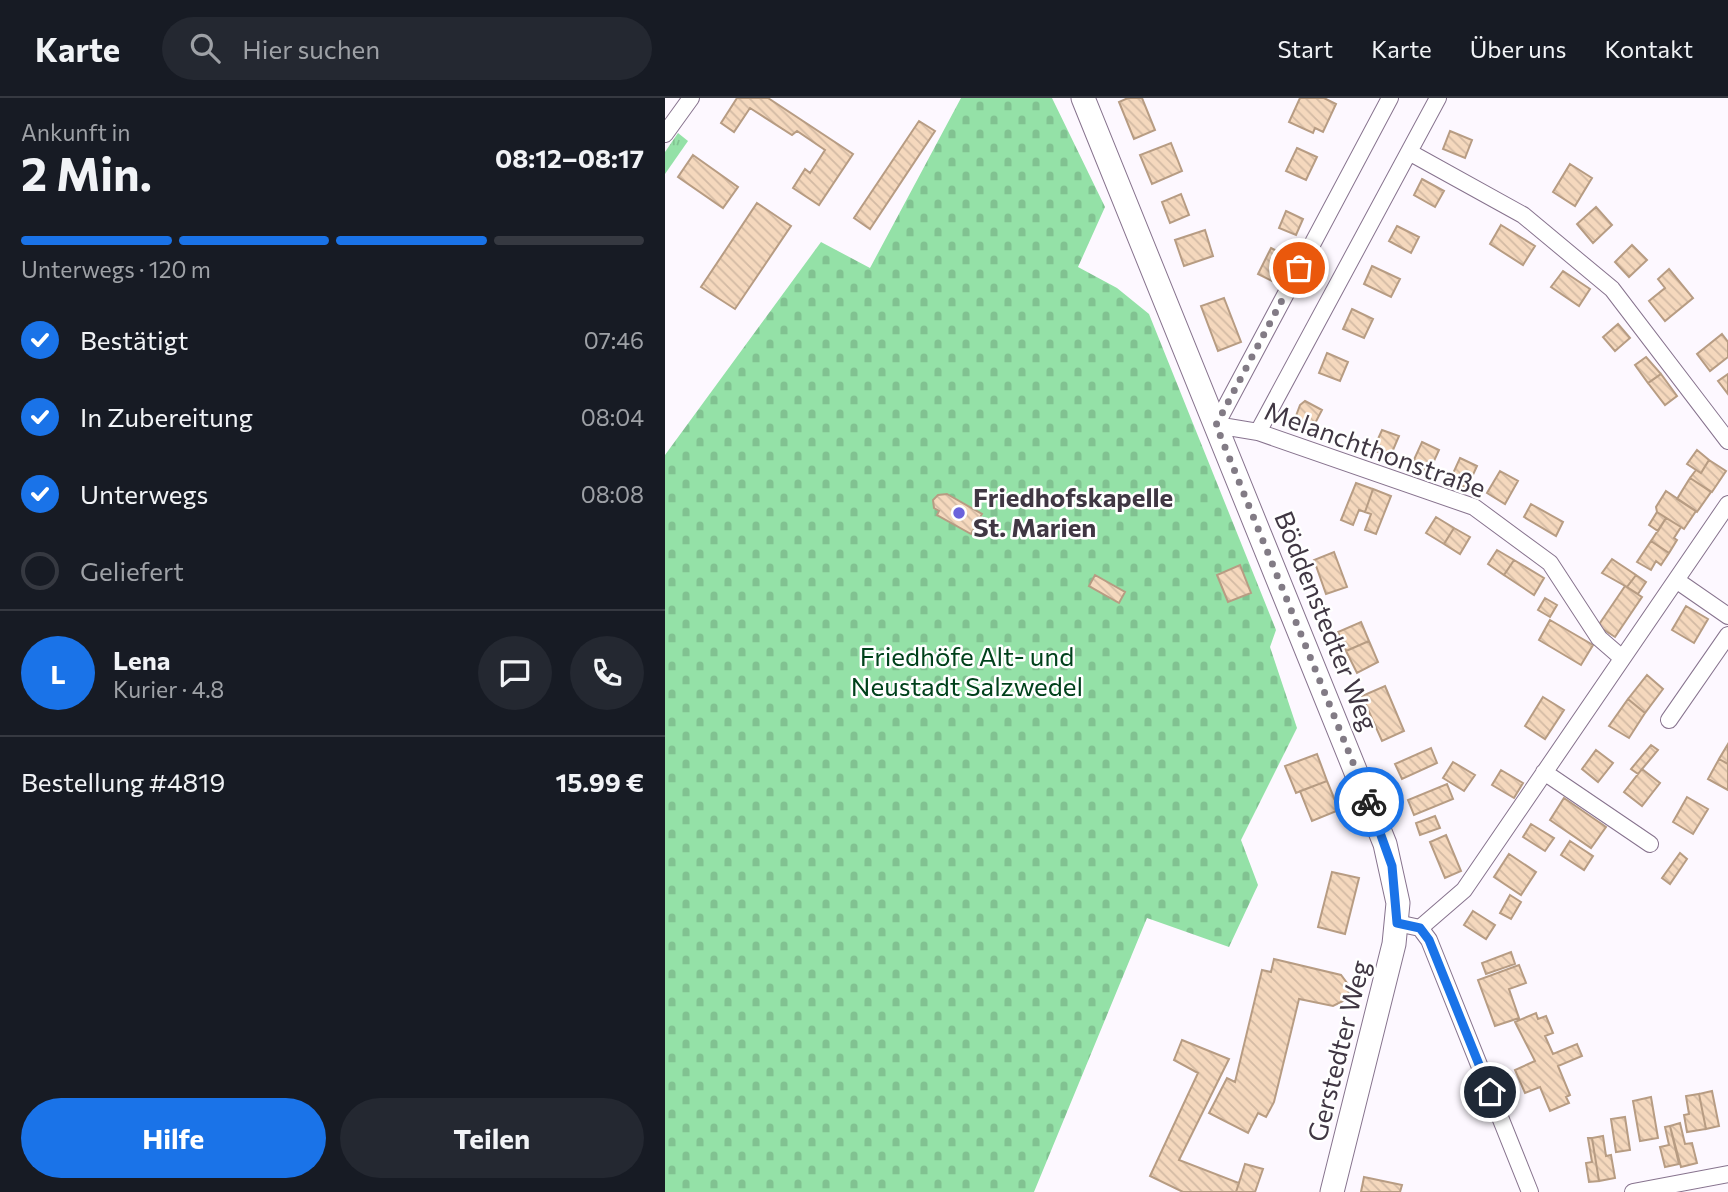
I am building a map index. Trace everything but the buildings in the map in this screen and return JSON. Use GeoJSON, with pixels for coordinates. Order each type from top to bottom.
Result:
{"type":"FeatureCollection","features":[{"type":"Feature","properties":{"kind":"street"},"geometry":{"type":"LineString","coordinates":[[665,134],[691,98]]}},
{"type":"Feature","properties":{"kind":"street","name":"Böddenstedter Weg"},"geometry":{"type":"LineString","coordinates":[[1083,98],[1385,844],[1395,883],[1397,923]]}},
{"type":"Feature","properties":{"kind":"street"},"geometry":{"type":"LineString","coordinates":[[1216,425],[1389,98]]}},
{"type":"Feature","properties":{"kind":"street"},"geometry":{"type":"LineString","coordinates":[[1258,432],[1438,98]]}},
{"type":"Feature","properties":{"kind":"street"},"geometry":{"type":"LineString","coordinates":[[1409,152],[1523,215],[1612,289],[1728,441]]}},
{"type":"Feature","properties":{"kind":"street","name":"Melanchthonstraße"},"geometry":{"type":"LineString","coordinates":[[1216,425],[1258,432],[1450,498],[1484,513],[1550,564],[1599,638],[1622,658]]}},
{"type":"Feature","properties":{"kind":"street"},"geometry":{"type":"LineString","coordinates":[[1420,928],[1464,890],[1726,510]]}},
{"type":"Feature","properties":{"kind":"street"},"geometry":{"type":"LineString","coordinates":[[1676,580],[1728,616]]}},
{"type":"Feature","properties":{"kind":"street"},"geometry":{"type":"LineString","coordinates":[[1669,719],[1728,635]]}},
{"type":"Feature","properties":{"kind":"street"},"geometry":{"type":"LineString","coordinates":[[1544,772],[1650,844]]}},
{"type":"Feature","properties":{"kind":"street"},"geometry":{"type":"LineString","coordinates":[[1397,923],[1420,928]]}},
{"type":"Feature","properties":{"kind":"street","name":"Gerstedter Weg"},"geometry":{"type":"LineString","coordinates":[[1332,1192],[1397,923]]}},
{"type":"Feature","properties":{"kind":"street"},"geometry":{"type":"LineString","coordinates":[[1420,928],[1440,967],[1529,1192]]}},
{"type":"Feature","properties":{"kind":"street"},"geometry":{"type":"LineString","coordinates":[[1633,1192],[1728,1174]]}},
{"type":"Feature","properties":{"kind":"green space","name":"Friedhöfe Alt- und Neustadt Salzwedel"},"geometry":{"type":"Polygon","coordinates":[[[961,98],[1052,98],[1105,207],[1078,267],[1117,288],[1149,314],[1276,630],[1270,647],[1297,728],[1241,840],[1258,885],[1229,947],[1147,918],[1034,1192],[665,1192],[665,455],[821,242],[870,268],[961,98]]]}},
{"type":"Feature","properties":{"kind":"green space"},"geometry":{"type":"Polygon","coordinates":[[[678,133],[688,141],[665,174],[665,152],[678,133]]]}},
{"type":"Feature","properties":{"kind":"way so far"},"geometry":{"type":"LineString","coordinates":[[1299,268],[1216,425],[1369,802]]}},
{"type":"Feature","properties":{"kind":"place","name":"Friedhofskapelle St. Marien"},"geometry":{"type":"Point","coordinates":[959,513]}},
{"type":"Feature","properties":{"kind":"route"},"geometry":{"type":"LineString","coordinates":[[1369,802],[1392,866],[1398,903],[1397,923],[1420,928],[1429,940],[1490,1092]]}}]}
